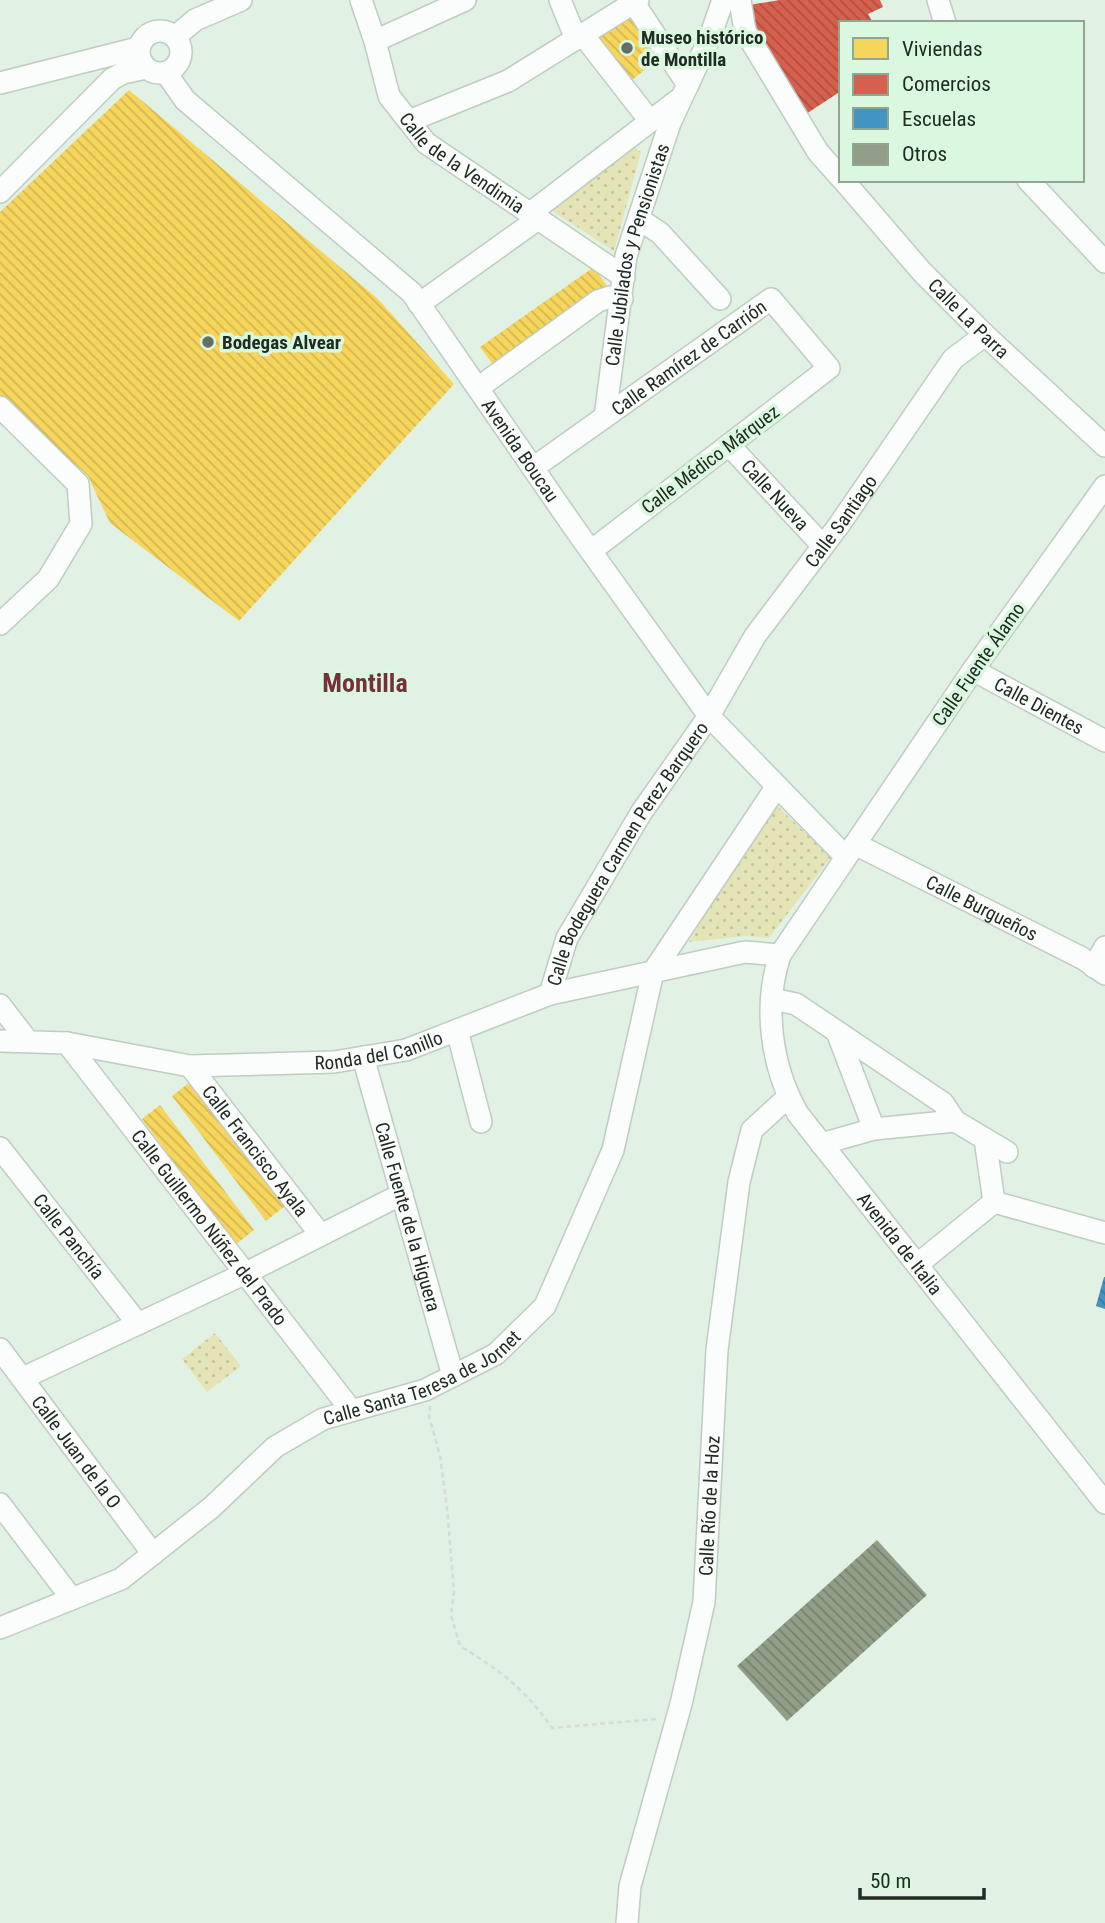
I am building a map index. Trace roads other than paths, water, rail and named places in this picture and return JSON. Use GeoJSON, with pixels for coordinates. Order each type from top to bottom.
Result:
{"type":"FeatureCollection","features":[{"type":"Feature","properties":{"kind":"street"},"geometry":{"type":"LineString","coordinates":[[175,37],[195,20],[241,0]]}},
{"type":"Feature","properties":{"kind":"street","name":"Calle de la Vendimia"},"geometry":{"type":"LineString","coordinates":[[361,0],[389,96],[426,143],[624,278]]}},
{"type":"Feature","properties":{"kind":"street"},"geometry":{"type":"LineString","coordinates":[[375,41],[465,0]]}},
{"type":"Feature","properties":{"kind":"street"},"geometry":{"type":"LineString","coordinates":[[560,0],[579,37],[650,121]]}},
{"type":"Feature","properties":{"kind":"street","name":"Calle Jubilados y Pensionistas"},"geometry":{"type":"LineString","coordinates":[[605,417],[626,256],[670,123],[710,37],[723,0]]}},
{"type":"Feature","properties":{"kind":"street","name":"Calle La Parra"},"geometry":{"type":"LineString","coordinates":[[740,0],[745,31],[818,152],[839,176]]}},
{"type":"Feature","properties":{"kind":"street"},"geometry":{"type":"LineString","coordinates":[[938,0],[944,21]]}},
{"type":"Feature","properties":{"kind":"street"},"geometry":{"type":"LineString","coordinates":[[410,121],[508,81],[634,1],[685,91]]}},
{"type":"Feature","properties":{"kind":"street"},"geometry":{"type":"LineString","coordinates":[[0,192],[112,79],[123,73],[156,71],[174,69],[181,53],[180,44],[167,32],[149,33],[138,48],[138,55],[156,71]]}},
{"type":"Feature","properties":{"kind":"street"},"geometry":{"type":"LineString","coordinates":[[0,83],[138,48]]}},
{"type":"Feature","properties":{"kind":"street","name":"Avenida Boucau"},"geometry":{"type":"LineString","coordinates":[[156,71],[185,100],[412,293],[709,716],[777,786],[850,850]]}},
{"type":"Feature","properties":{"kind":"street","name":"Calle Jubilados y Pensionistas"},"geometry":{"type":"LineString","coordinates":[[419,304],[534,216],[685,91]]}},
{"type":"Feature","properties":{"kind":"street","name":"Calle La Parra"},"geometry":{"type":"LineString","coordinates":[[845,182],[922,272],[985,335],[1105,446]]}},
{"type":"Feature","properties":{"kind":"street"},"geometry":{"type":"LineString","coordinates":[[1030,182],[1105,262]]}},
{"type":"Feature","properties":{"kind":"street"},"geometry":{"type":"LineString","coordinates":[[639,219],[660,233],[720,299]]}},
{"type":"Feature","properties":{"kind":"street"},"geometry":{"type":"LineString","coordinates":[[478,388],[598,301],[610,297],[622,299]]}},
{"type":"Feature","properties":{"kind":"street","name":"Calle Ramírez de Carrión"},"geometry":{"type":"LineString","coordinates":[[533,468],[771,299],[829,368]]}},
{"type":"Feature","properties":{"kind":"street","name":"Calle Santiago"},"geometry":{"type":"LineString","coordinates":[[709,716],[755,636],[823,546],[953,359],[985,335]]}},
{"type":"Feature","properties":{"kind":"street","name":"Calle Médico Márquez"},"geometry":{"type":"LineString","coordinates":[[591,551],[829,368]]}},
{"type":"Feature","properties":{"kind":"street"},"geometry":{"type":"LineString","coordinates":[[0,624],[48,579],[81,524],[78,484],[2,414]]}},
{"type":"Feature","properties":{"kind":"street","name":"Calle Nueva"},"geometry":{"type":"LineString","coordinates":[[729,445],[823,546]]}},
{"type":"Feature","properties":{"kind":"street","name":"Calle Fuente Álamo"},"geometry":{"type":"LineString","coordinates":[[850,850],[972,670],[1105,486]]}},
{"type":"Feature","properties":{"kind":"street","name":"Calle Dientes"},"geometry":{"type":"LineString","coordinates":[[972,670],[1105,741]]}},
{"type":"Feature","properties":{"kind":"street","name":"Calle Bodeguera Carmen Perez Barquero"},"geometry":{"type":"LineString","coordinates":[[550,994],[567,938],[641,813],[709,716]]}},
{"type":"Feature","properties":{"kind":"street"},"geometry":{"type":"LineString","coordinates":[[653,972],[777,786]]}},
{"type":"Feature","properties":{"kind":"street","name":"Avenida de Italia"},"geometry":{"type":"LineString","coordinates":[[850,850],[780,954],[775,970],[772,999],[773,1038],[779,1073],[788,1097],[797,1114],[1105,1503]]}},
{"type":"Feature","properties":{"kind":"street","name":"Calle Burgueños"},"geometry":{"type":"LineString","coordinates":[[850,850],[1082,958],[1100,970]]}},
{"type":"Feature","properties":{"kind":"street"},"geometry":{"type":"LineString","coordinates":[[1100,970],[1105,947]]}},
{"type":"Feature","properties":{"kind":"street","name":"Ronda del Canillo"},"geometry":{"type":"LineString","coordinates":[[0,1041],[67,1043],[190,1066],[334,1062],[406,1050],[550,994],[745,952],[780,954]]}},
{"type":"Feature","properties":{"kind":"street","name":"Calle Santa Teresa de Jornet"},"geometry":{"type":"LineString","coordinates":[[0,1629],[121,1579],[212,1507],[275,1447],[323,1419],[425,1390],[496,1354],[545,1306],[613,1150],[653,972]]}},
{"type":"Feature","properties":{"kind":"street"},"geometry":{"type":"LineString","coordinates":[[772,999],[796,1004],[943,1103],[955,1121],[1007,1152]]}},
{"type":"Feature","properties":{"kind":"street"},"geometry":{"type":"LineString","coordinates":[[0,1005],[27,1040]]}},
{"type":"Feature","properties":{"kind":"street"},"geometry":{"type":"LineString","coordinates":[[457,1030],[481,1122]]}},
{"type":"Feature","properties":{"kind":"street"},"geometry":{"type":"LineString","coordinates":[[837,1032],[874,1129]]}},
{"type":"Feature","properties":{"kind":"street","name":"Calle Guillermo Núñez del Prado"},"geometry":{"type":"LineString","coordinates":[[67,1043],[351,1410]]}},
{"type":"Feature","properties":{"kind":"street","name":"Calle Fuente de la Higuera"},"geometry":{"type":"LineString","coordinates":[[363,1057],[402,1194],[444,1381]]}},
{"type":"Feature","properties":{"kind":"street","name":"Calle Francisco Ayala"},"geometry":{"type":"LineString","coordinates":[[190,1066],[320,1234]]}},
{"type":"Feature","properties":{"kind":"street","name":"Calle Río de la Hoz"},"geometry":{"type":"LineString","coordinates":[[627,1923],[630,1886],[678,1717],[704,1602],[717,1350],[739,1182],[752,1130],[788,1097]]}},
{"type":"Feature","properties":{"kind":"street"},"geometry":{"type":"LineString","coordinates":[[821,1144],[874,1129],[955,1121]]}},
{"type":"Feature","properties":{"kind":"street"},"geometry":{"type":"LineString","coordinates":[[985,1139],[995,1202]]}},
{"type":"Feature","properties":{"kind":"street","name":"Calle Panchía"},"geometry":{"type":"LineString","coordinates":[[0,1148],[138,1324]]}},
{"type":"Feature","properties":{"kind":"street"},"geometry":{"type":"LineString","coordinates":[[23,1378],[246,1273],[402,1194]]}},
{"type":"Feature","properties":{"kind":"street"},"geometry":{"type":"LineString","coordinates":[[995,1202],[1105,1233]]}},
{"type":"Feature","properties":{"kind":"street"},"geometry":{"type":"LineString","coordinates":[[918,1264],[995,1202]]}},
{"type":"Feature","properties":{"kind":"street","name":"Calle Juan de la O"},"geometry":{"type":"LineString","coordinates":[[0,1349],[153,1554]]}},
{"type":"Feature","properties":{"kind":"street"},"geometry":{"type":"LineString","coordinates":[[0,1504],[72,1599]]}},
{"type":"Feature","properties":{"kind":"place","name":"Museo histórico de Montilla"},"geometry":{"type":"Point","coordinates":[627,48]}},
{"type":"Feature","properties":{"kind":"place","name":"Bodegas Alvear"},"geometry":{"type":"Point","coordinates":[208,342]}},
{"type":"Feature","properties":{"kind":"district","name":"Montilla"},"geometry":{"type":"Point","coordinates":[365,683]}}]}
